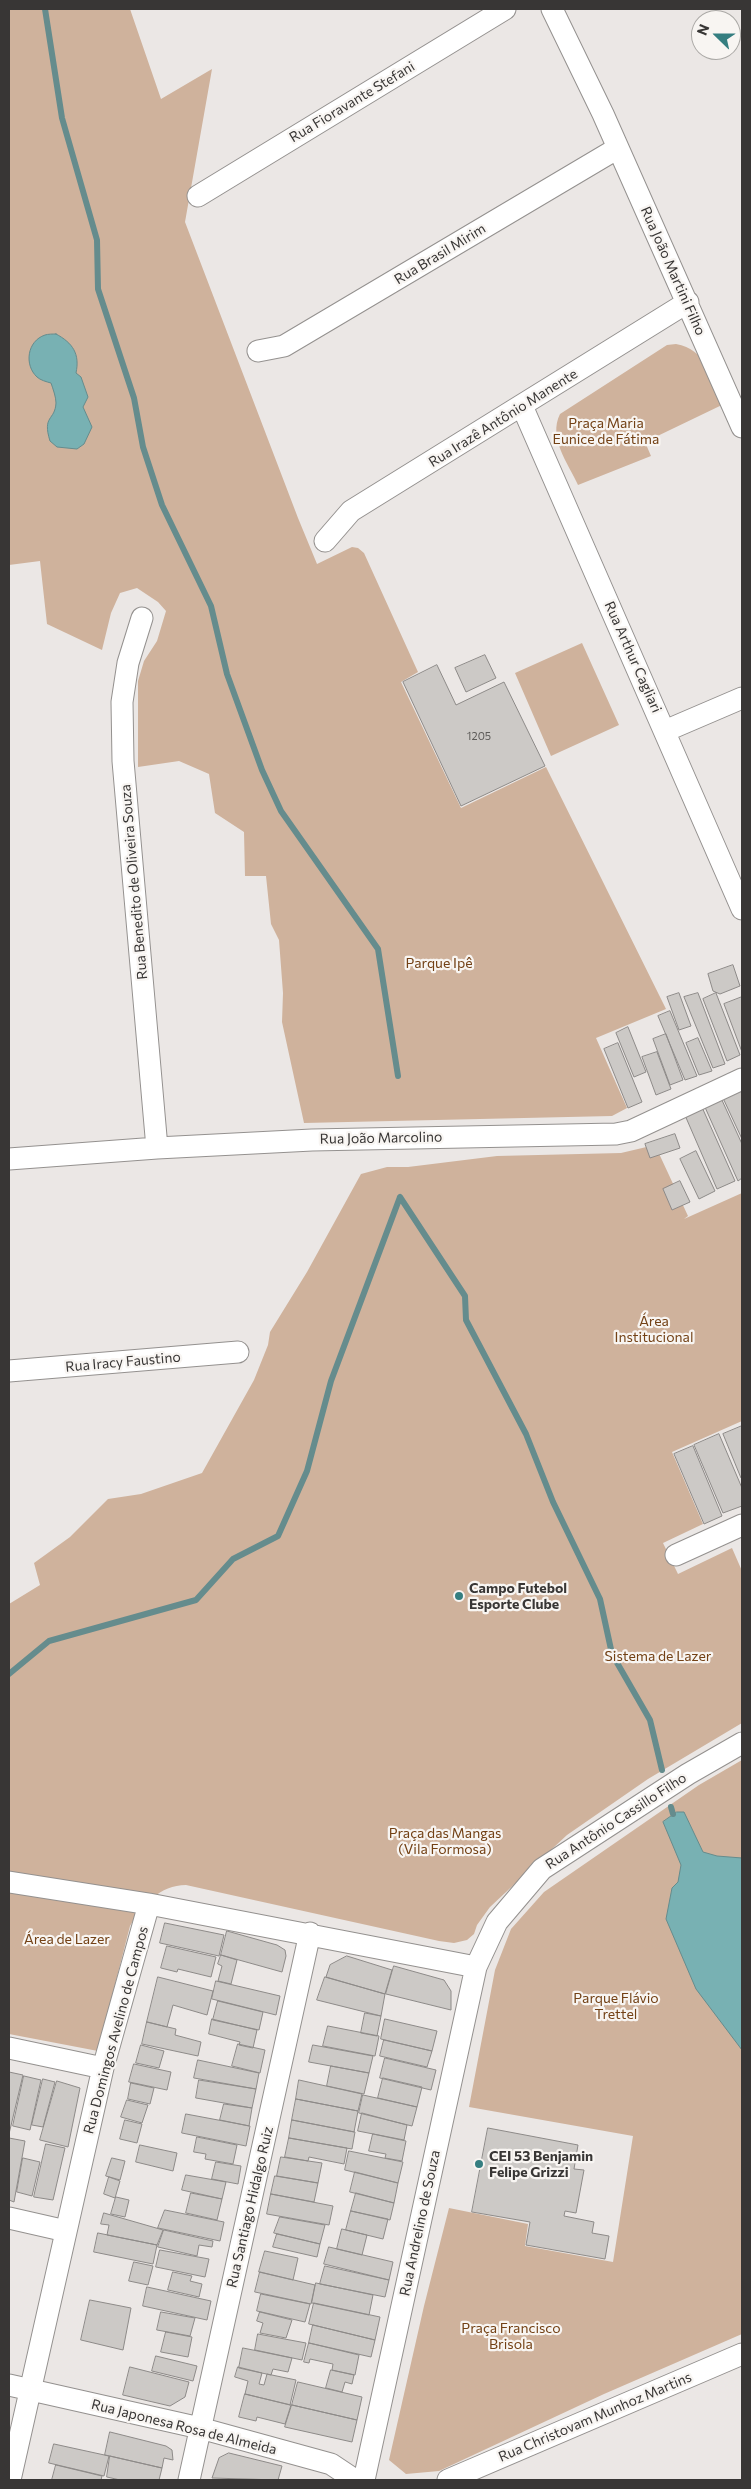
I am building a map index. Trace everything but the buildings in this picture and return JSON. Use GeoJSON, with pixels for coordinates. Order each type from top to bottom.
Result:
{"type":"FeatureCollection","features":[{"type":"Feature","properties":{"kind":"street","name":"Rua Fioravante Stefani"},"geometry":{"type":"LineString","coordinates":[[198,196],[506,9]]}},
{"type":"Feature","properties":{"kind":"street","name":"Rua João Martini Filho"},"geometry":{"type":"LineString","coordinates":[[552,9],[603,114],[742,427]]}},
{"type":"Feature","properties":{"kind":"street","name":"Rua Brasil Mirim"},"geometry":{"type":"LineString","coordinates":[[258,351],[284,346],[618,148]]}},
{"type":"Feature","properties":{"kind":"street","name":"Rua Irazê Antônio Manente"},"geometry":{"type":"LineString","coordinates":[[325,541],[351,511],[688,302]]}},
{"type":"Feature","properties":{"kind":"street","name":"Rua Arthur Cagliari"},"geometry":{"type":"LineString","coordinates":[[522,406],[742,909]]}},
{"type":"Feature","properties":{"kind":"street","name":"Rua Benedito de Oliveira Souza"},"geometry":{"type":"LineString","coordinates":[[142,618],[128,663],[122,702],[123,760],[157,1148]]}},
{"type":"Feature","properties":{"kind":"street"},"geometry":{"type":"LineString","coordinates":[[665,731],[742,698]]}},
{"type":"Feature","properties":{"kind":"street","name":"Rua João Marcolino"},"geometry":{"type":"LineString","coordinates":[[9,1159],[157,1148],[312,1140],[616,1134],[631,1131],[742,1079]]}},
{"type":"Feature","properties":{"kind":"street","name":"Rua Iracy Faustino"},"geometry":{"type":"LineString","coordinates":[[9,1371],[238,1352]]}},
{"type":"Feature","properties":{"kind":"street"},"geometry":{"type":"LineString","coordinates":[[676,1555],[742,1525]]}},
{"type":"Feature","properties":{"kind":"street","name":"Rua Antônio Cassillo Filho"},"geometry":{"type":"LineString","coordinates":[[476,1967],[497,1922],[542,1869],[688,1774],[742,1743]]}},
{"type":"Feature","properties":{"kind":"street"},"geometry":{"type":"LineString","coordinates":[[9,1882],[149,1904],[310,1933],[476,1967]]}},
{"type":"Feature","properties":{"kind":"street","name":"Rua Domingos Avelino de Campos"},"geometry":{"type":"LineString","coordinates":[[10,2480],[103,2068],[149,1904]]}},
{"type":"Feature","properties":{"kind":"street","name":"Rua Santiago Hidalgo Ruiz"},"geometry":{"type":"LineString","coordinates":[[189,2480],[310,1933]]}},
{"type":"Feature","properties":{"kind":"street","name":"Rua Andrelino de Souza"},"geometry":{"type":"LineString","coordinates":[[364,2480],[476,1967]]}},
{"type":"Feature","properties":{"kind":"street"},"geometry":{"type":"LineString","coordinates":[[9,2048],[103,2068]]}},
{"type":"Feature","properties":{"kind":"street"},"geometry":{"type":"LineString","coordinates":[[9,2218],[66,2231]]}},
{"type":"Feature","properties":{"kind":"street","name":"Rua Christovam Munhoz Martins"},"geometry":{"type":"LineString","coordinates":[[448,2480],[742,2354]]}},
{"type":"Feature","properties":{"kind":"street","name":"Rua Japonesa Rosa de Almeida"},"geometry":{"type":"LineString","coordinates":[[9,2385],[200,2428],[331,2464],[355,2480]]}},
{"type":"Feature","properties":{"kind":"green space","name":"Parque Ipê"},"geometry":{"type":"Polygon","coordinates":[[[9,9],[130,9],[161,99],[212,69],[185,222],[298,518],[317,564],[352,547],[358,548],[364,553],[418,672],[401,682],[461,808],[546,767],[666,1009],[596,1038],[627,1108],[612,1116],[304,1123],[282,1022],[283,993],[279,940],[271,924],[266,876],[245,876],[244,832],[215,813],[209,774],[179,761],[138,767],[138,681],[144,661],[157,641],[166,611],[158,602],[137,588],[120,593],[111,613],[102,650],[47,624],[40,561],[9,565],[9,9]]]}},
{"type":"Feature","properties":{"kind":"green space","name":"Praça Maria Eunice de Fátima"},"geometry":{"type":"Polygon","coordinates":[[[676,344],[695,352],[707,366],[724,404],[645,442],[651,456],[578,485],[558,441],[556,432],[560,414],[667,345],[676,344]]]}},
{"type":"Feature","properties":{"kind":"green space"},"geometry":{"type":"Polygon","coordinates":[[[582,643],[619,725],[551,756],[515,673],[582,643]]]}},
{"type":"Feature","properties":{"kind":"green space"},"geometry":{"type":"Polygon","coordinates":[[[655,1145],[688,1216],[684,1219],[742,1193],[742,1421],[672,1452],[703,1524],[663,1543],[678,1574],[732,1548],[742,1571],[742,1723],[648,1779],[567,1835],[490,1907],[477,1925],[474,1934],[467,1940],[454,1943],[439,1941],[186,1885],[177,1886],[160,1892],[146,1904],[130,1926],[98,2051],[9,2034],[9,1604],[40,1585],[34,1563],[70,1537],[108,1499],[141,1494],[202,1473],[254,1380],[268,1345],[270,1332],[307,1272],[361,1174],[387,1167],[408,1167],[497,1156],[621,1153],[655,1145]]]}},
{"type":"Feature","properties":{"kind":"green space","name":"Parque Flávio Trettel"},"geometry":{"type":"Polygon","coordinates":[[[742,1760],[742,2334],[604,2394],[439,2471],[406,2474],[389,2460],[424,2306],[449,2208],[528,2224],[525,2246],[613,2262],[633,2136],[469,2107],[495,1970],[511,1929],[544,1892],[699,1785],[742,1760]]]}},
{"type":"Feature","properties":{"kind":"water"},"geometry":{"type":"Polygon","coordinates":[[[56,334],[67,341],[74,350],[77,360],[76,373],[81,377],[88,397],[83,407],[92,427],[84,444],[77,449],[57,447],[50,441],[47,427],[54,413],[55,396],[51,383],[37,377],[30,366],[29,354],[34,342],[45,335],[56,334]]]}},
{"type":"Feature","properties":{"kind":"water"},"geometry":{"type":"Polygon","coordinates":[[[677,1812],[684,1812],[703,1852],[717,1856],[742,1858],[742,2050],[696,1989],[666,1919],[672,1888],[678,1882],[681,1865],[663,1822],[677,1812]]]}},
{"type":"Feature","properties":{"kind":"waterway"},"geometry":{"type":"LineString","coordinates":[[45,9],[62,118],[97,240],[98,289],[134,398],[143,447],[162,505],[211,606],[227,674],[262,770],[281,811],[378,949],[398,1076]]}},
{"type":"Feature","properties":{"kind":"waterway"},"geometry":{"type":"LineString","coordinates":[[400,1197],[465,1296],[466,1320],[526,1434],[553,1502],[600,1599],[612,1654],[650,1720],[662,1770]]}},
{"type":"Feature","properties":{"kind":"waterway"},"geometry":{"type":"LineString","coordinates":[[9,1674],[49,1641],[196,1600],[233,1559],[278,1536],[307,1471],[331,1381],[400,1197]]}},
{"type":"Feature","properties":{"kind":"waterway"},"geometry":{"type":"LineString","coordinates":[[671,1807],[673,1814]]}},
{"type":"Feature","properties":{"kind":"place","name":"Campo Futebol Esporte Clube"},"geometry":{"type":"Point","coordinates":[459,1596]}},
{"type":"Feature","properties":{"kind":"place","name":"CEI 53 Benjamin Felipe Grizzi"},"geometry":{"type":"Point","coordinates":[479,2164]}},
{"type":"Feature","properties":{"kind":"park label","name":"Área Institucional"},"geometry":{"type":"Point","coordinates":[654,1329]}},
{"type":"Feature","properties":{"kind":"park label","name":"Sistema de Lazer"},"geometry":{"type":"Point","coordinates":[658,1656]}},
{"type":"Feature","properties":{"kind":"park label","name":"Praça das Mangas (Vila Formosa)"},"geometry":{"type":"Point","coordinates":[445,1842]}},
{"type":"Feature","properties":{"kind":"park label","name":"Área de Lazer"},"geometry":{"type":"Point","coordinates":[67,1939]}},
{"type":"Feature","properties":{"kind":"park label","name":"Praça Francisco Brisola"},"geometry":{"type":"Point","coordinates":[511,2336]}}]}
